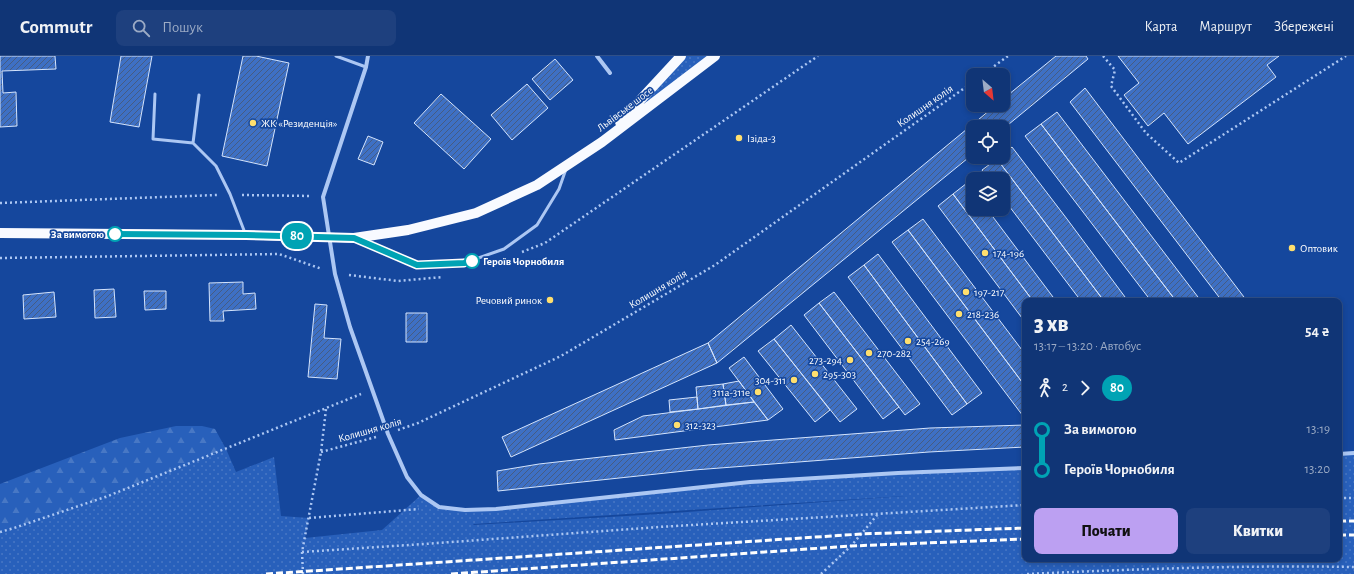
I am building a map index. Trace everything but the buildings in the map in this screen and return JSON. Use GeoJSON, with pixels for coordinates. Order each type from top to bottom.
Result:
{"type":"FeatureCollection","features":[{"type":"Feature","properties":{"kind":"main road","name":"Львівське шосе"},"geometry":{"type":"LineString","coordinates":[[602,142],[681,56]]}},
{"type":"Feature","properties":{"kind":"main road","name":"Львівське шосе"},"geometry":{"type":"LineString","coordinates":[[602,142],[716,56]]}},
{"type":"Feature","properties":{"kind":"main road"},"geometry":{"type":"LineString","coordinates":[[0,233],[246,235],[354,238],[408,230],[476,213],[537,185],[602,142]]}},
{"type":"Feature","properties":{"kind":"street"},"geometry":{"type":"LineString","coordinates":[[368,56],[366,67],[323,197],[335,274],[350,327],[371,390],[407,477],[422,495],[439,507],[465,510],[496,509],[750,482],[1022,468]]}},
{"type":"Feature","properties":{"kind":"street"},"geometry":{"type":"LineString","coordinates":[[597,56],[610,73]]}},
{"type":"Feature","properties":{"kind":"street"},"geometry":{"type":"LineString","coordinates":[[1342,454],[1354,453]]}},
{"type":"Feature","properties":{"kind":"lane"},"geometry":{"type":"LineString","coordinates":[[336,56],[366,67]]}},
{"type":"Feature","properties":{"kind":"lane"},"geometry":{"type":"LineString","coordinates":[[155,94],[153,139],[193,143],[216,166],[230,194],[246,235]]}},
{"type":"Feature","properties":{"kind":"lane"},"geometry":{"type":"LineString","coordinates":[[193,143],[199,95]]}},
{"type":"Feature","properties":{"kind":"lane"},"geometry":{"type":"LineString","coordinates":[[354,238],[417,265],[464,263],[504,249],[537,225],[559,189],[568,165]]}},
{"type":"Feature","properties":{"kind":"path"},"geometry":{"type":"LineString","coordinates":[[992,68],[1008,56]]}},
{"type":"Feature","properties":{"kind":"path"},"geometry":{"type":"LineString","coordinates":[[1103,56],[1115,70],[1111,86],[1146,133],[1179,163],[1346,56]]}},
{"type":"Feature","properties":{"kind":"path","name":"Колишня колія"},"geometry":{"type":"LineString","coordinates":[[321,452],[388,434],[418,423],[561,356],[715,265],[966,87]]}},
{"type":"Feature","properties":{"kind":"path"},"geometry":{"type":"LineString","coordinates":[[0,203],[230,194],[323,197]]}},
{"type":"Feature","properties":{"kind":"path"},"geometry":{"type":"LineString","coordinates":[[0,532],[108,496],[371,390]]}},
{"type":"Feature","properties":{"kind":"path"},"geometry":{"type":"LineString","coordinates":[[303,574],[302,552],[321,452],[326,409]]}},
{"type":"Feature","properties":{"kind":"path"},"geometry":{"type":"LineString","coordinates":[[1342,498],[1354,498]]}},
{"type":"Feature","properties":{"kind":"path"},"geometry":{"type":"LineString","coordinates":[[302,552],[659,526],[1022,505]]}},
{"type":"Feature","properties":{"kind":"path"},"geometry":{"type":"LineString","coordinates":[[308,518],[439,507]]}},
{"type":"Feature","properties":{"kind":"path"},"geometry":{"type":"LineString","coordinates":[[821,574],[851,546],[879,514]]}},
{"type":"Feature","properties":{"kind":"path"},"geometry":{"type":"LineString","coordinates":[[1027,574],[1272,566],[1354,567]]}},
{"type":"Feature","properties":{"kind":"green space"},"geometry":{"type":"Polygon","coordinates":[[[681,56],[715,56],[602,142],[681,56]]]}},
{"type":"Feature","properties":{"kind":"green space"},"geometry":{"type":"Polygon","coordinates":[[[176,426],[202,426],[215,429],[226,449],[108,496],[0,532],[0,484],[120,438],[176,426]]]}},
{"type":"Feature","properties":{"kind":"green space"},"geometry":{"type":"Polygon","coordinates":[[[226,449],[236,472],[274,457],[281,516],[309,518],[305,538],[382,530],[421,495],[439,507],[496,509],[750,482],[1022,468],[1022,562],[1342,562],[1342,454],[1354,453],[1354,574],[0,574],[0,532],[108,496],[226,449]],[[905,496],[474,524],[473,525],[660,514],[905,496]]]}},
{"type":"Feature","properties":{"kind":"railway"},"geometry":{"type":"LineString","coordinates":[[1342,521],[1354,521]]}},
{"type":"Feature","properties":{"kind":"railway"},"geometry":{"type":"LineString","coordinates":[[266,574],[861,534],[1022,528]]}},
{"type":"Feature","properties":{"kind":"railway"},"geometry":{"type":"LineString","coordinates":[[1342,535],[1354,535]]}},
{"type":"Feature","properties":{"kind":"railway"},"geometry":{"type":"LineString","coordinates":[[451,574],[851,546],[1022,539]]}},
{"type":"Feature","properties":{"kind":"bus line","name":"80"},"geometry":{"type":"LineString","coordinates":[[115,234],[354,238],[417,265],[464,263],[472,261]]}},
{"type":"Feature","properties":{"kind":"place","name":"ЖК «Резиденція»"},"geometry":{"type":"Point","coordinates":[253,123]}},
{"type":"Feature","properties":{"kind":"place","name":"Ізіда-3"},"geometry":{"type":"Point","coordinates":[739,138]}},
{"type":"Feature","properties":{"kind":"place","name":"За вимогою"},"geometry":{"type":"Point","coordinates":[115,234]}},
{"type":"Feature","properties":{"kind":"place","name":"Оптовик"},"geometry":{"type":"Point","coordinates":[1292,248]}},
{"type":"Feature","properties":{"kind":"place","name":"174-196"},"geometry":{"type":"Point","coordinates":[985,253]}},
{"type":"Feature","properties":{"kind":"place","name":"Героїв Чорнобиля"},"geometry":{"type":"Point","coordinates":[472,261]}},
{"type":"Feature","properties":{"kind":"place","name":"197-217"},"geometry":{"type":"Point","coordinates":[966,292]}},
{"type":"Feature","properties":{"kind":"place","name":"Речовий ринок"},"geometry":{"type":"Point","coordinates":[550,300]}},
{"type":"Feature","properties":{"kind":"place","name":"218-236"},"geometry":{"type":"Point","coordinates":[959,314]}},
{"type":"Feature","properties":{"kind":"place","name":"254-269"},"geometry":{"type":"Point","coordinates":[908,341]}},
{"type":"Feature","properties":{"kind":"place","name":"270-282"},"geometry":{"type":"Point","coordinates":[869,353]}},
{"type":"Feature","properties":{"kind":"place","name":"273-294"},"geometry":{"type":"Point","coordinates":[850,360]}},
{"type":"Feature","properties":{"kind":"place","name":"295-303"},"geometry":{"type":"Point","coordinates":[815,374]}},
{"type":"Feature","properties":{"kind":"place","name":"304-311"},"geometry":{"type":"Point","coordinates":[794,380]}},
{"type":"Feature","properties":{"kind":"place","name":"311а-311е"},"geometry":{"type":"Point","coordinates":[758,392]}},
{"type":"Feature","properties":{"kind":"place","name":"312-323"},"geometry":{"type":"Point","coordinates":[677,425]}}]}
